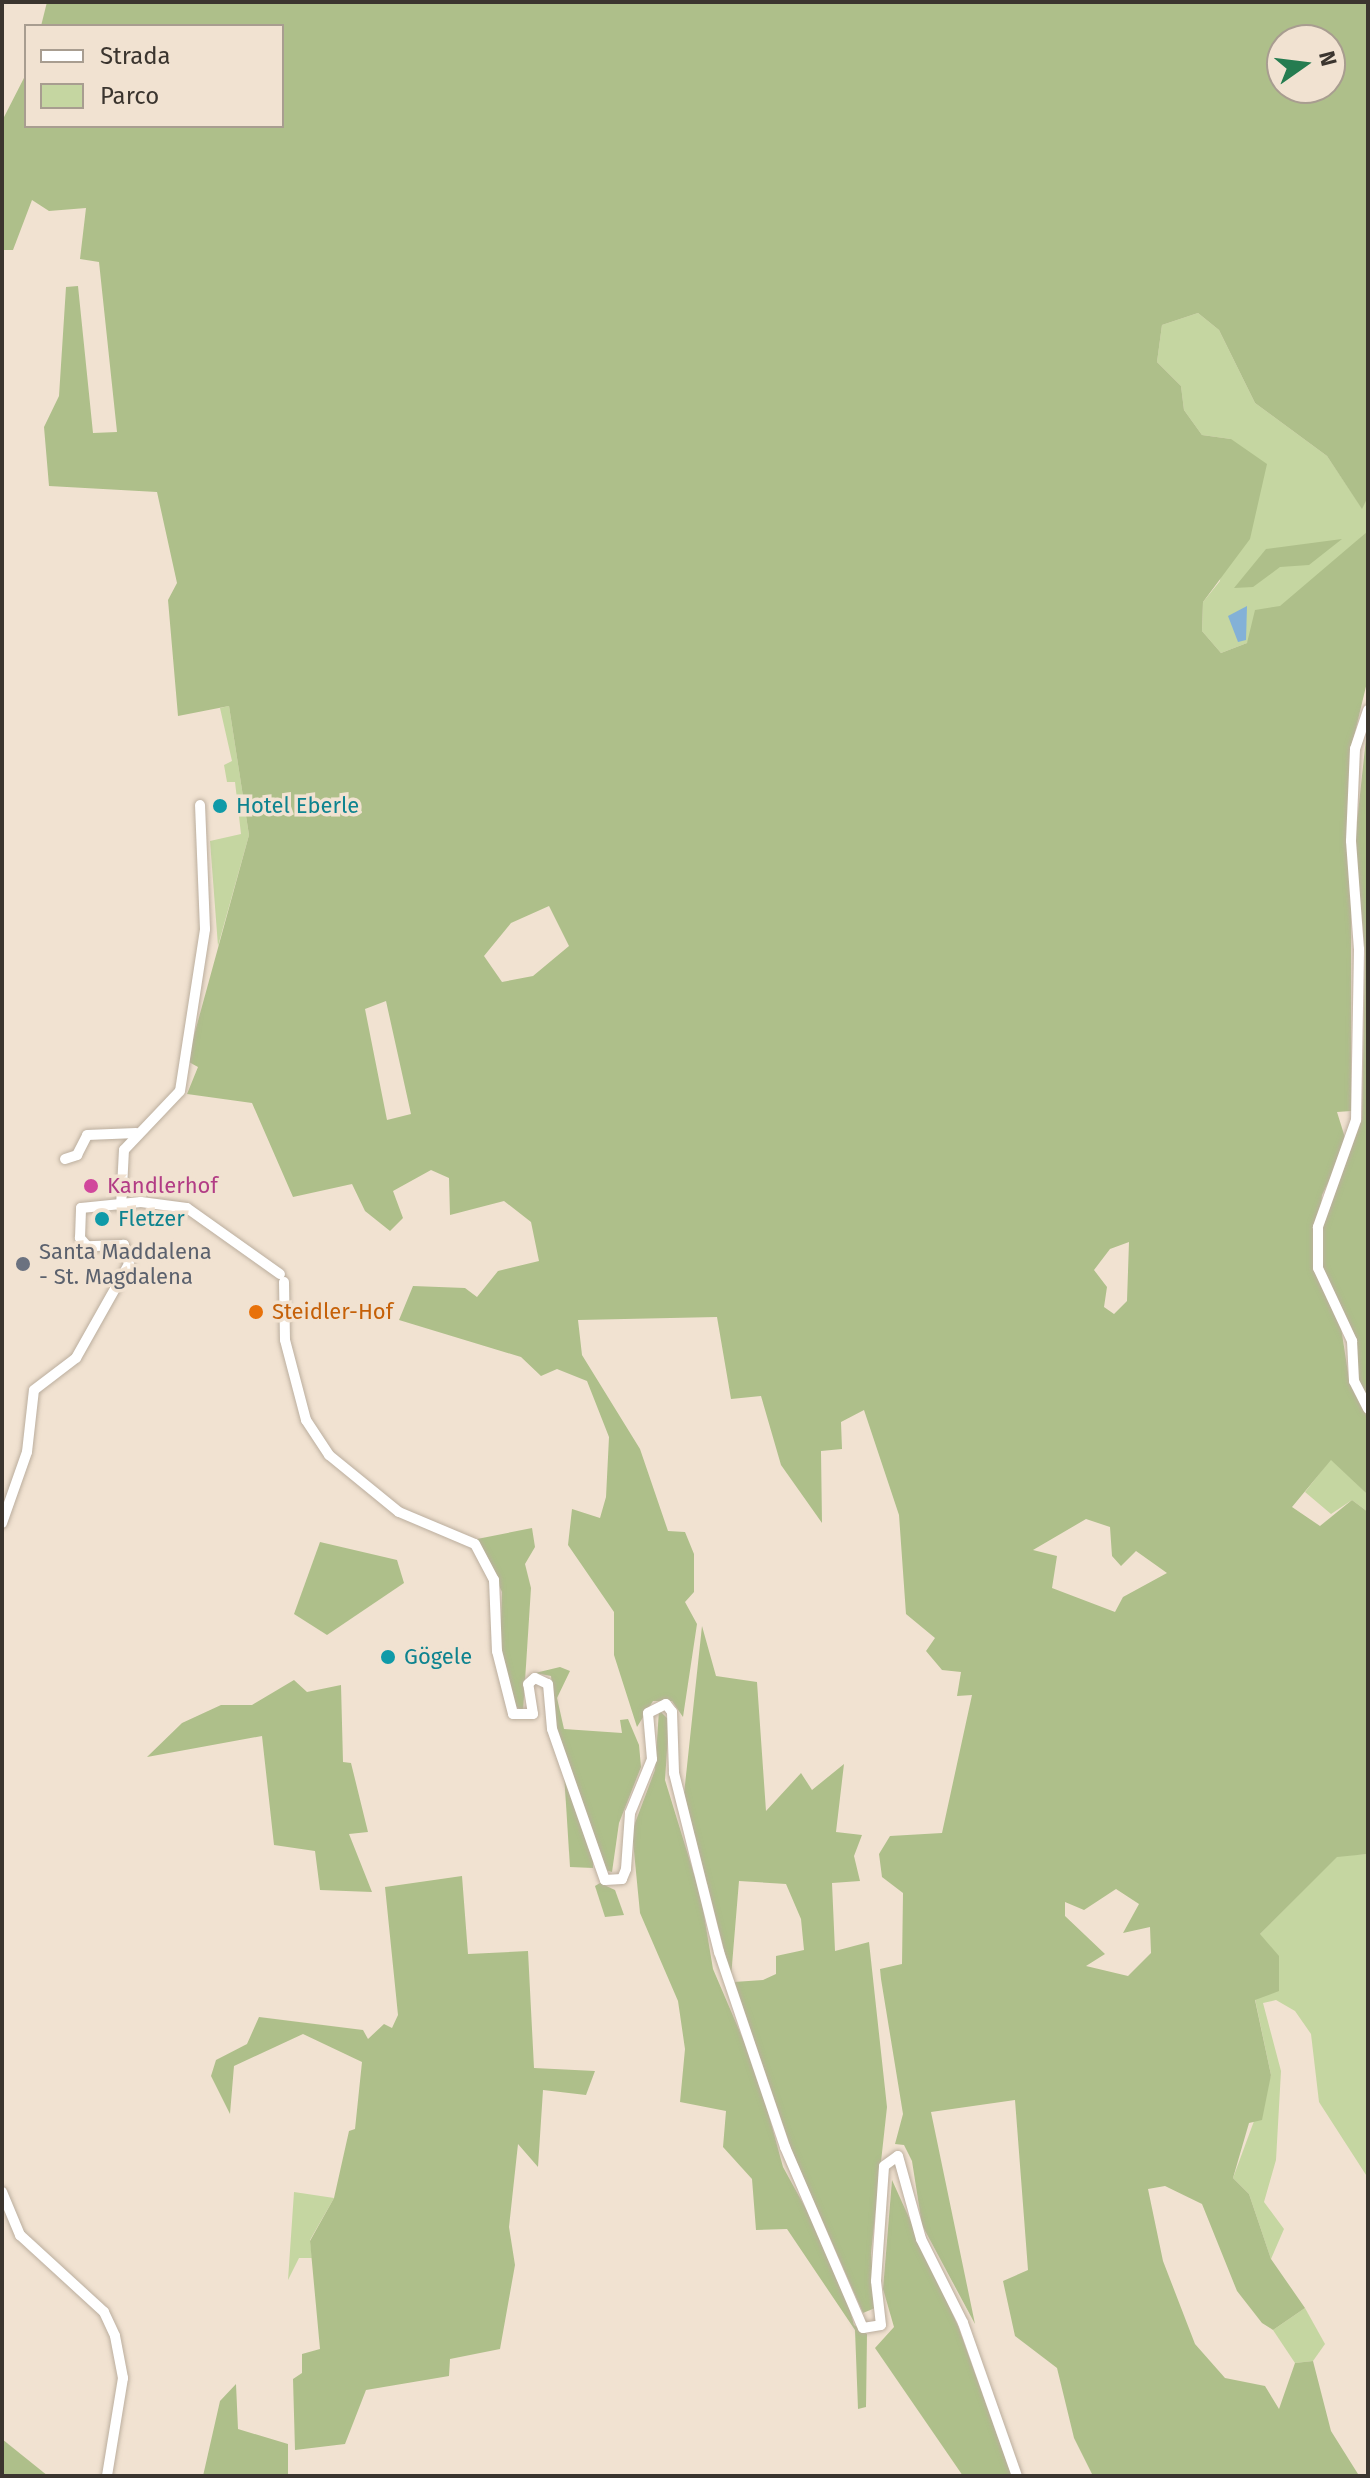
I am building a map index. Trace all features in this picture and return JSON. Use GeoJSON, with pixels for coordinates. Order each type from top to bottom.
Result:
{"type":"FeatureCollection","features":[{"type":"Feature","properties":{"kind":"street"},"geometry":{"type":"LineString","coordinates":[[1368,710],[1355,749],[1351,841],[1359,949],[1356,1120],[1318,1227],[1318,1268],[1352,1341],[1354,1381],[1368,1409]]}},
{"type":"Feature","properties":{"kind":"street"},"geometry":{"type":"LineString","coordinates":[[121,1207],[124,1150],[180,1091],[205,929],[200,805]]}},
{"type":"Feature","properties":{"kind":"street"},"geometry":{"type":"LineString","coordinates":[[65,1159],[77,1155],[87,1135],[141,1132]]}},
{"type":"Feature","properties":{"kind":"street"},"geometry":{"type":"LineString","coordinates":[[2,1523],[27,1452],[34,1390],[76,1358],[129,1264],[124,1245],[87,1246],[80,1238],[81,1208],[187,1208],[282,1278],[285,1340],[306,1420],[329,1455],[399,1512],[475,1544],[494,1580],[497,1651],[513,1714],[533,1714],[528,1684],[548,1684],[552,1729],[605,1880],[622,1879],[626,1869],[630,1813],[652,1759],[648,1713],[656,1705],[672,1712],[674,1773],[719,1952],[785,2147],[848,2285],[863,2328],[872,2330],[883,2315],[876,2281],[884,2166],[898,2156],[921,2239],[963,2323],[1017,2476]]}},
{"type":"Feature","properties":{"kind":"street"},"geometry":{"type":"LineString","coordinates":[[2,2192],[20,2235],[104,2312],[115,2336],[123,2378],[107,2476]]}},
{"type":"Feature","properties":{"kind":"green space"},"geometry":{"type":"Polygon","coordinates":[[[47,2],[1368,2],[1368,497],[1362,509],[1327,456],[1255,403],[1219,330],[1198,313],[1162,325],[1157,362],[1181,386],[1184,410],[1202,435],[1231,439],[1267,464],[1250,539],[1203,602],[1202,631],[1221,653],[1247,643],[1255,610],[1280,606],[1368,531],[1368,678],[1351,749],[1351,1111],[1337,1112],[1347,1144],[1322,1195],[1315,1268],[1340,1321],[1349,1379],[1368,1419],[1368,1495],[1331,1460],[1292,1507],[1320,1526],[1352,1500],[1368,1512],[1368,1854],[1337,1857],[1260,1934],[1279,1956],[1279,1991],[1255,2000],[1271,2075],[1262,2120],[1249,2123],[1233,2178],[1249,2194],[1271,2259],[1305,2308],[1273,2330],[1262,2323],[1237,2291],[1202,2204],[1165,2186],[1148,2189],[1163,2261],[1195,2344],[1225,2378],[1265,2386],[1279,2409],[1295,2363],[1313,2361],[1331,2431],[1358,2474],[1368,2476],[1093,2476],[1074,2438],[1057,2368],[1015,2336],[1003,2281],[1028,2270],[1015,2100],[931,2112],[975,2324],[922,2225],[912,2161],[904,2145],[895,2144],[903,2114],[880,1969],[902,1964],[903,1893],[882,1877],[879,1854],[890,1836],[942,1833],[972,1695],[957,1696],[961,1672],[942,1670],[926,1651],[935,1638],[906,1614],[899,1515],[864,1410],[841,1422],[842,1449],[821,1451],[822,1523],[781,1465],[761,1396],[731,1399],[717,1317],[578,1320],[582,1355],[640,1449],[668,1531],[685,1532],[694,1554],[694,1592],[685,1602],[697,1624],[683,1717],[672,1701],[653,1701],[637,1727],[614,1655],[614,1612],[568,1545],[572,1509],[600,1518],[606,1497],[609,1437],[587,1381],[557,1369],[541,1376],[521,1357],[399,1320],[413,1286],[465,1288],[477,1297],[498,1271],[539,1261],[531,1222],[504,1201],[450,1215],[449,1178],[431,1170],[393,1191],[403,1218],[390,1231],[365,1211],[352,1184],[293,1197],[252,1103],[187,1094],[198,1067],[187,1061],[249,835],[229,706],[178,716],[168,600],[177,583],[157,492],[49,486],[44,427],[59,396],[66,287],[78,286],[93,433],[117,432],[99,262],[80,259],[86,208],[49,211],[32,200],[13,250],[2,250],[2,121],[24,78],[24,128],[284,128],[284,24],[42,24],[47,2]],[[549,906],[511,923],[484,956],[502,982],[533,976],[569,946],[549,906]],[[386,1001],[365,1009],[387,1120],[411,1114],[386,1001]],[[1129,1242],[1110,1249],[1094,1270],[1107,1287],[1104,1307],[1114,1314],[1127,1301],[1129,1242]],[[1086,1519],[1033,1550],[1057,1556],[1052,1588],[1115,1612],[1123,1597],[1167,1573],[1136,1551],[1121,1566],[1112,1556],[1110,1527],[1086,1519]],[[1116,1889],[1084,1910],[1065,1902],[1065,1916],[1105,1954],[1086,1966],[1128,1976],[1151,1953],[1150,1927],[1123,1933],[1139,1904],[1116,1889]]]}},
{"type":"Feature","properties":{"kind":"green space"},"geometry":{"type":"Polygon","coordinates":[[[1198,313],[1219,330],[1255,403],[1327,456],[1362,508],[1368,497],[1368,531],[1247,643],[1221,653],[1202,631],[1203,602],[1220,581],[1231,439],[1202,435],[1184,410],[1181,386],[1157,362],[1162,325],[1198,313]]]}},
{"type":"Feature","properties":{"kind":"green space"},"geometry":{"type":"Polygon","coordinates":[[[1342,539],[1309,565],[1280,567],[1253,587],[1234,588],[1266,549],[1342,539]]]}},
{"type":"Feature","properties":{"kind":"green space"},"geometry":{"type":"Polygon","coordinates":[[[229,706],[249,835],[218,946],[210,841],[241,834],[235,782],[227,782],[224,765],[232,761],[220,708],[229,706]]]}},
{"type":"Feature","properties":{"kind":"green space"},"geometry":{"type":"Polygon","coordinates":[[[1368,720],[1368,1398],[1358,1379],[1356,1339],[1323,1268],[1322,1228],[1362,1119],[1365,954],[1355,841],[1368,720]]]}},
{"type":"Feature","properties":{"kind":"green space"},"geometry":{"type":"Polygon","coordinates":[[[1331,1459],[1368,1495],[1368,1512],[1352,1500],[1331,1514],[1305,1492],[1331,1459]]]}},
{"type":"Feature","properties":{"kind":"green space"},"geometry":{"type":"Polygon","coordinates":[[[532,1528],[535,1547],[525,1564],[531,1588],[523,1712],[514,1705],[500,1651],[502,1592],[477,1539],[532,1528]]]}},
{"type":"Feature","properties":{"kind":"green space"},"geometry":{"type":"Polygon","coordinates":[[[320,1542],[397,1560],[404,1583],[327,1635],[294,1614],[320,1542]]]}},
{"type":"Feature","properties":{"kind":"green space"},"geometry":{"type":"Polygon","coordinates":[[[702,1626],[716,1676],[757,1682],[766,1811],[801,1773],[812,1790],[844,1764],[836,1832],[862,1835],[854,1856],[860,1881],[832,1883],[835,1951],[869,1942],[887,2107],[871,2253],[875,2308],[863,2313],[793,2154],[734,1982],[763,1980],[776,1974],[776,1956],[804,1950],[801,1919],[786,1884],[739,1881],[731,1977],[684,1794],[702,1626]]]}},
{"type":"Feature","properties":{"kind":"green space"},"geometry":{"type":"Polygon","coordinates":[[[560,1667],[570,1671],[557,1698],[564,1729],[622,1733],[620,1720],[628,1719],[639,1745],[641,1767],[619,1823],[612,1872],[605,1870],[556,1730],[551,1676],[535,1673],[560,1667]]]}},
{"type":"Feature","properties":{"kind":"green space"},"geometry":{"type":"Polygon","coordinates":[[[294,1680],[307,1692],[341,1685],[343,1762],[351,1763],[368,1832],[349,1834],[372,1892],[320,1890],[315,1851],[274,1845],[262,1736],[147,1757],[182,1723],[221,1705],[252,1705],[294,1680]]]}},
{"type":"Feature","properties":{"kind":"green space"},"geometry":{"type":"Polygon","coordinates":[[[659,1710],[669,1720],[665,1780],[701,1897],[713,1969],[757,2072],[783,2167],[839,2269],[854,2325],[867,2334],[866,2407],[858,2409],[855,2330],[787,2229],[756,2230],[752,2179],[723,2147],[726,2111],[680,2102],[685,2049],[678,2001],[640,1913],[632,1831],[655,1770],[659,1710]]]}},
{"type":"Feature","properties":{"kind":"green space"},"geometry":{"type":"Polygon","coordinates":[[[564,1773],[593,1857],[593,1868],[570,1867],[564,1773]]]}},
{"type":"Feature","properties":{"kind":"green space"},"geometry":{"type":"Polygon","coordinates":[[[1368,1854],[1368,2178],[1319,2102],[1311,2034],[1295,2011],[1276,2000],[1263,2003],[1281,2071],[1276,2160],[1264,2202],[1284,2229],[1271,2259],[1249,2194],[1233,2178],[1271,2075],[1255,1999],[1260,1934],[1337,1856],[1368,1854]]]}},
{"type":"Feature","properties":{"kind":"green space"},"geometry":{"type":"Polygon","coordinates":[[[462,1876],[468,1954],[528,1951],[534,2068],[595,2071],[586,2095],[543,2090],[538,2167],[518,2144],[509,2227],[515,2265],[500,2349],[450,2359],[449,2376],[366,2390],[345,2444],[295,2450],[293,2379],[302,2373],[302,2354],[320,2349],[310,2241],[334,2198],[349,2131],[355,2129],[362,2062],[303,2034],[234,2066],[230,2114],[211,2076],[216,2060],[247,2044],[259,2017],[363,2030],[368,2039],[384,2024],[392,2028],[398,2015],[385,1887],[462,1876]]]}},
{"type":"Feature","properties":{"kind":"green space"},"geometry":{"type":"Polygon","coordinates":[[[600,1883],[615,1890],[624,1915],[605,1917],[595,1886],[600,1883]]]}},
{"type":"Feature","properties":{"kind":"green space"},"geometry":{"type":"Polygon","coordinates":[[[892,2180],[958,2326],[1012,2476],[963,2476],[875,2348],[894,2327],[883,2289],[892,2180]]]}},
{"type":"Feature","properties":{"kind":"green space"},"geometry":{"type":"Polygon","coordinates":[[[294,2192],[334,2198],[310,2240],[312,2258],[299,2258],[288,2280],[294,2192]]]}},
{"type":"Feature","properties":{"kind":"green space"},"geometry":{"type":"Polygon","coordinates":[[[1305,2308],[1325,2344],[1313,2361],[1295,2363],[1273,2330],[1305,2308]]]}},
{"type":"Feature","properties":{"kind":"green space"},"geometry":{"type":"Polygon","coordinates":[[[236,2384],[238,2429],[288,2444],[288,2476],[203,2476],[220,2401],[236,2384]]]}},
{"type":"Feature","properties":{"kind":"green space"},"geometry":{"type":"Polygon","coordinates":[[[2,2439],[48,2476],[2,2476],[2,2439]]]}},
{"type":"Feature","properties":{"kind":"water"},"geometry":{"type":"Polygon","coordinates":[[[1247,606],[1246,640],[1238,642],[1228,616],[1247,606]]]}},
{"type":"Feature","properties":{"kind":"place","name":"Hotel Eberle"},"geometry":{"type":"Point","coordinates":[220,806]}},
{"type":"Feature","properties":{"kind":"place","name":"Kandlerhof"},"geometry":{"type":"Point","coordinates":[91,1186]}},
{"type":"Feature","properties":{"kind":"place","name":"Fletzer"},"geometry":{"type":"Point","coordinates":[102,1219]}},
{"type":"Feature","properties":{"kind":"place","name":"Santa Maddalena - St. Magdalena"},"geometry":{"type":"Point","coordinates":[23,1264]}},
{"type":"Feature","properties":{"kind":"place","name":"Steidler-Hof"},"geometry":{"type":"Point","coordinates":[256,1312]}},
{"type":"Feature","properties":{"kind":"place","name":"Gögele"},"geometry":{"type":"Point","coordinates":[388,1657]}}]}
